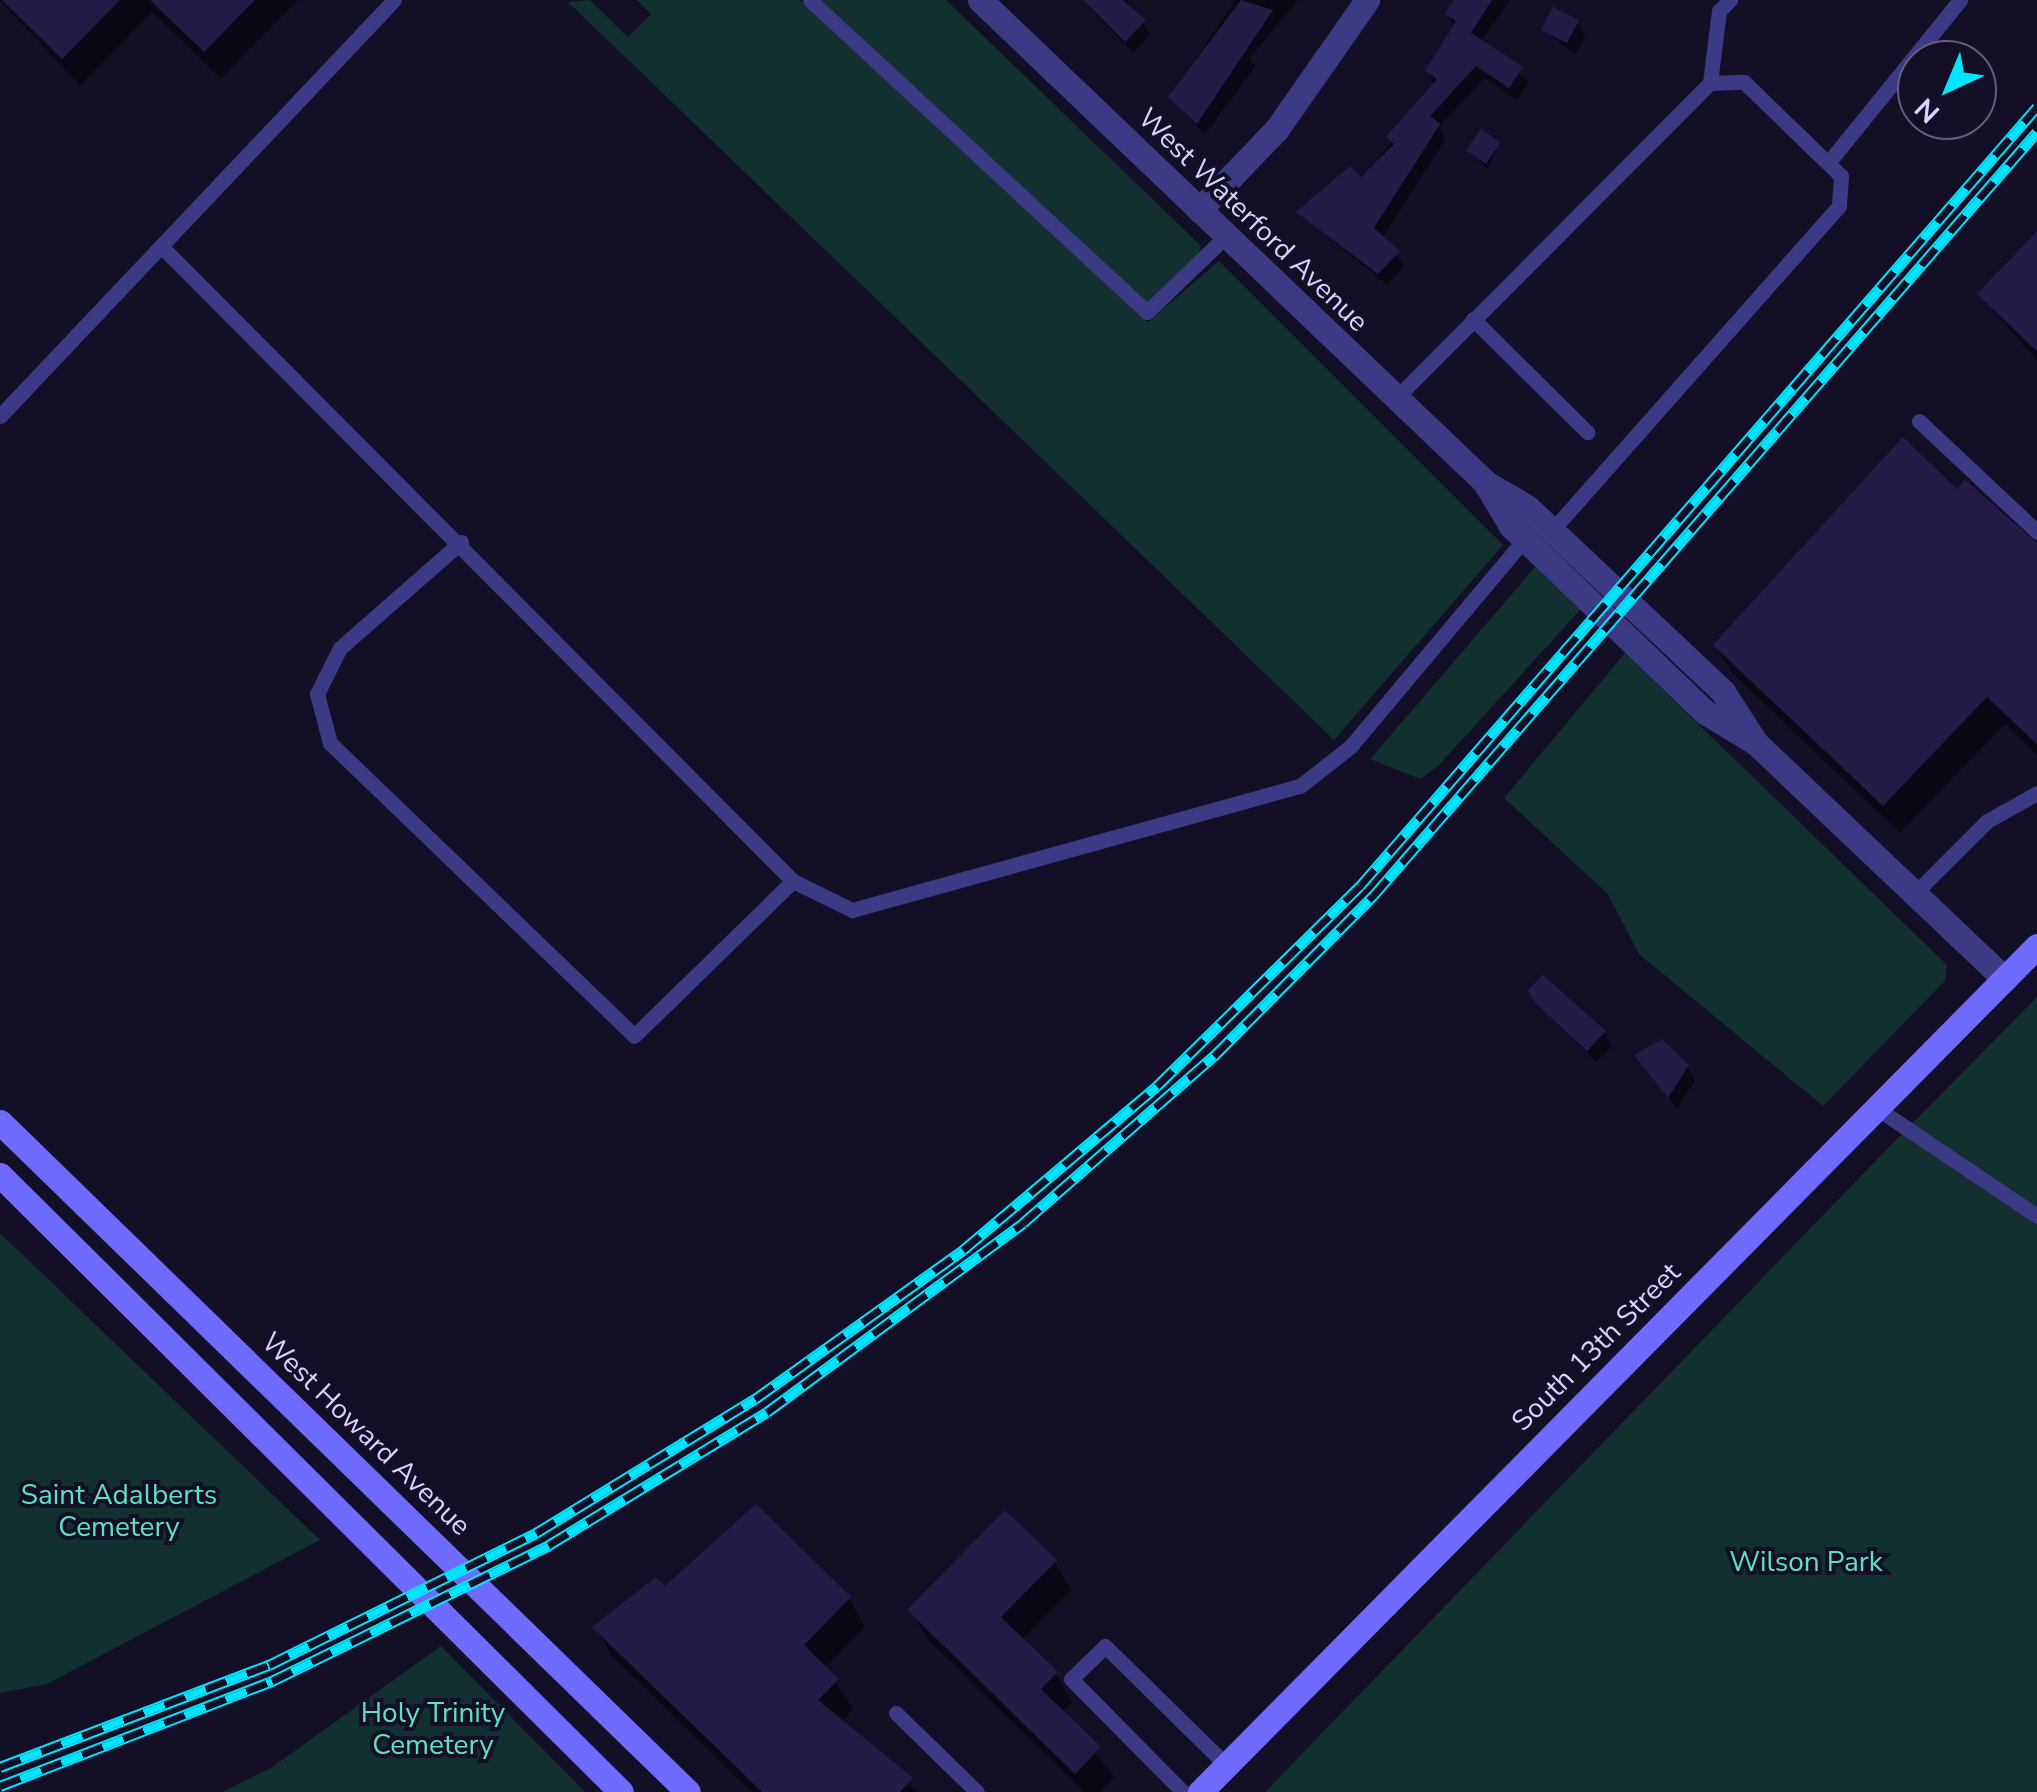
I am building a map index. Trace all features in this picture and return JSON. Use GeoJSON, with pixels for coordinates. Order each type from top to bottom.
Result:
{"type":"FeatureCollection","features":[{"type":"Feature","properties":{"kind":"main road","name":"South 13th Street"},"geometry":{"type":"LineString","coordinates":[[1200,1792],[2037,946]]}},
{"type":"Feature","properties":{"kind":"main road","name":"West Howard Avenue"},"geometry":{"type":"LineString","coordinates":[[0,1122],[688,1792]]}},
{"type":"Feature","properties":{"kind":"main road"},"geometry":{"type":"LineString","coordinates":[[0,1175],[621,1792]]}},
{"type":"Feature","properties":{"kind":"street","name":"West Waterford Avenue"},"geometry":{"type":"LineString","coordinates":[[980,0],[1486,484],[1539,530],[1705,712],[1756,743],[2005,978]]}},
{"type":"Feature","properties":{"kind":"street"},"geometry":{"type":"LineString","coordinates":[[1200,210],[1276,130],[1368,0]]}},
{"type":"Feature","properties":{"kind":"lane"},"geometry":{"type":"LineString","coordinates":[[0,416],[164,249],[394,0]]}},
{"type":"Feature","properties":{"kind":"lane"},"geometry":{"type":"LineString","coordinates":[[810,0],[1147,312],[1226,236]]}},
{"type":"Feature","properties":{"kind":"lane"},"geometry":{"type":"LineString","coordinates":[[1396,398],[1710,83],[1720,12],[1730,0]]}},
{"type":"Feature","properties":{"kind":"lane"},"geometry":{"type":"LineString","coordinates":[[1828,164],[1960,0]]}},
{"type":"Feature","properties":{"kind":"lane"},"geometry":{"type":"LineString","coordinates":[[164,249],[461,542],[793,881],[852,910],[1300,786],[1350,747],[1539,530],[1838,206],[1842,176],[1744,82],[1710,83]]}},
{"type":"Feature","properties":{"kind":"lane"},"geometry":{"type":"LineString","coordinates":[[1473,319],[1587,432]]}},
{"type":"Feature","properties":{"kind":"lane"},"geometry":{"type":"LineString","coordinates":[[1919,421],[2037,532]]}},
{"type":"Feature","properties":{"kind":"lane"},"geometry":{"type":"LineString","coordinates":[[461,542],[340,648],[316,694],[330,743],[634,1036],[793,881]]}},
{"type":"Feature","properties":{"kind":"lane"},"geometry":{"type":"LineString","coordinates":[[1915,893],[1987,821],[2037,793]]}},
{"type":"Feature","properties":{"kind":"lane"},"geometry":{"type":"LineString","coordinates":[[1876,1108],[2037,1216]]}},
{"type":"Feature","properties":{"kind":"lane"},"geometry":{"type":"LineString","coordinates":[[1183,1792],[1071,1679],[1105,1646],[1226,1766]]}},
{"type":"Feature","properties":{"kind":"lane"},"geometry":{"type":"LineString","coordinates":[[896,1713],[977,1792]]}},
{"type":"Feature","properties":{"kind":"green space"},"geometry":{"type":"Polygon","coordinates":[[[590,0],[628,37],[651,14],[637,0],[800,0],[1148,322],[1219,261],[1503,545],[1334,740],[568,2],[590,0]]]}},
{"type":"Feature","properties":{"kind":"green space"},"geometry":{"type":"Polygon","coordinates":[[[820,0],[946,0],[1200,245],[1199,253],[1148,304],[820,0]]]}},
{"type":"Feature","properties":{"kind":"green space"},"geometry":{"type":"Polygon","coordinates":[[[1536,566],[1581,609],[1438,766],[1420,779],[1370,759],[1536,566]]]}},
{"type":"Feature","properties":{"kind":"green space"},"geometry":{"type":"Polygon","coordinates":[[[1625,653],[1947,965],[1945,981],[1823,1106],[1639,954],[1608,894],[1504,798],[1625,653]]]}},
{"type":"Feature","properties":{"kind":"green space","name":"Wilson Park"},"geometry":{"type":"Polygon","coordinates":[[[2037,997],[2037,1792],[1265,1792],[1893,1143],[2037,997]]]}},
{"type":"Feature","properties":{"kind":"green space","name":"Saint Adalberts Cemetery"},"geometry":{"type":"Polygon","coordinates":[[[0,1233],[320,1540],[47,1684],[0,1693],[0,1233]]]}},
{"type":"Feature","properties":{"kind":"green space","name":"Holy Trinity Cemetery"},"geometry":{"type":"Polygon","coordinates":[[[441,1646],[585,1792],[222,1792],[271,1768],[441,1646]]]}},
{"type":"Feature","properties":{"kind":"building"},"geometry":{"type":"Polygon","coordinates":[[[2,0],[120,0],[62,59],[2,0]]]}},
{"type":"Feature","properties":{"kind":"building"},"geometry":{"type":"Polygon","coordinates":[[[150,0],[255,0],[204,52],[150,0]]]}},
{"type":"Feature","properties":{"kind":"building"},"geometry":{"type":"Polygon","coordinates":[[[1083,0],[1123,0],[1146,20],[1125,42],[1083,0]]]}},
{"type":"Feature","properties":{"kind":"building"},"geometry":{"type":"Polygon","coordinates":[[[1241,0],[1273,10],[1197,124],[1168,97],[1241,0]]]}},
{"type":"Feature","properties":{"kind":"building"},"geometry":{"type":"Polygon","coordinates":[[[1454,0],[1492,0],[1471,33],[1523,67],[1509,88],[1476,66],[1430,116],[1440,124],[1374,228],[1400,251],[1378,274],[1296,212],[1350,166],[1361,177],[1394,144],[1386,137],[1437,79],[1425,71],[1456,21],[1445,14],[1454,0]]]}},
{"type":"Feature","properties":{"kind":"building"},"geometry":{"type":"Polygon","coordinates":[[[1553,7],[1579,20],[1567,43],[1541,30],[1553,7]]]}},
{"type":"Feature","properties":{"kind":"building"},"geometry":{"type":"Polygon","coordinates":[[[1481,129],[1501,143],[1486,164],[1466,150],[1481,129]]]}},
{"type":"Feature","properties":{"kind":"building"},"geometry":{"type":"Polygon","coordinates":[[[2037,231],[2037,351],[1977,294],[2037,231]]]}},
{"type":"Feature","properties":{"kind":"building"},"geometry":{"type":"Polygon","coordinates":[[[1903,437],[1957,489],[1965,480],[2037,543],[2037,744],[1987,697],[1883,806],[1713,645],[1903,437]]]}},
{"type":"Feature","properties":{"kind":"building"},"geometry":{"type":"Polygon","coordinates":[[[1543,975],[1606,1031],[1587,1051],[1534,1002],[1528,990],[1543,975]]]}},
{"type":"Feature","properties":{"kind":"building"},"geometry":{"type":"Polygon","coordinates":[[[1662,1039],[1689,1065],[1668,1098],[1634,1055],[1662,1039]]]}},
{"type":"Feature","properties":{"kind":"building"},"geometry":{"type":"Polygon","coordinates":[[[756,1504],[851,1597],[804,1645],[839,1679],[818,1700],[913,1778],[900,1792],[762,1792],[592,1627],[656,1577],[665,1586],[756,1504]]]}},
{"type":"Feature","properties":{"kind":"building"},"geometry":{"type":"Polygon","coordinates":[[[1005,1510],[1057,1560],[1001,1617],[1058,1672],[1041,1689],[1101,1747],[1075,1774],[907,1610],[1005,1510]]]}},
{"type":"Feature","properties":{"kind":"railway"},"geometry":{"type":"LineString","coordinates":[[0,1767],[269,1665],[536,1533],[755,1399],[963,1250],[1157,1086],[1360,886],[2037,107]]}},
{"type":"Feature","properties":{"kind":"railway"},"geometry":{"type":"LineString","coordinates":[[0,1786],[272,1681],[549,1545],[767,1412],[1023,1223],[1214,1056],[1373,896],[2037,132]]}}]}
